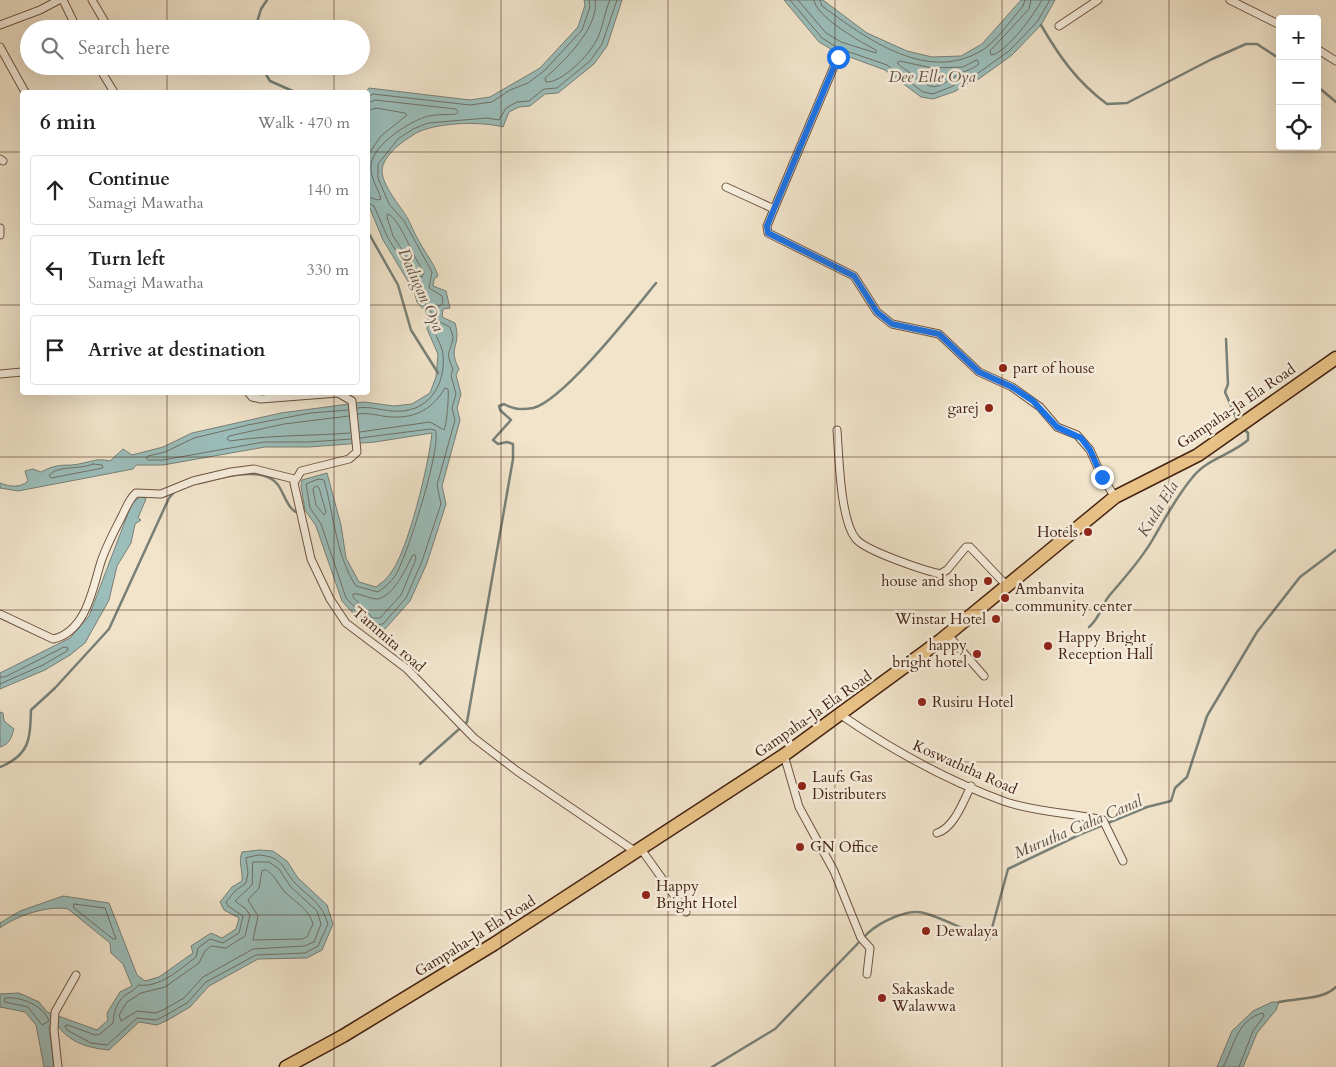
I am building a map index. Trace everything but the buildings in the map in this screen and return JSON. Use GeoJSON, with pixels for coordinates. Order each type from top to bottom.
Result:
{"type":"FeatureCollection","features":[{"type":"Feature","properties":{"kind":"highway","name":"Gampaha-Ja Ela Road"},"geometry":{"type":"LineString","coordinates":[[291,1066],[429,984],[639,851],[784,755],[948,635],[1115,497],[1198,455],[1336,358]]}},
{"type":"Feature","properties":{"kind":"street"},"geometry":{"type":"LineString","coordinates":[[0,25],[61,0],[72,20]]}},
{"type":"Feature","properties":{"kind":"street"},"geometry":{"type":"LineString","coordinates":[[92,0],[104,20]]}},
{"type":"Feature","properties":{"kind":"street"},"geometry":{"type":"LineString","coordinates":[[1059,26],[1098,0]]}},
{"type":"Feature","properties":{"kind":"street"},"geometry":{"type":"LineString","coordinates":[[1230,0],[1276,23]]}},
{"type":"Feature","properties":{"kind":"street"},"geometry":{"type":"LineString","coordinates":[[0,47],[24,90]]}},
{"type":"Feature","properties":{"kind":"street"},"geometry":{"type":"LineString","coordinates":[[1321,52],[1336,61]]}},
{"type":"Feature","properties":{"kind":"street"},"geometry":{"type":"LineString","coordinates":[[838,57],[767,226],[768,233],[854,276],[877,312],[892,324],[939,334],[979,372],[1012,387],[1040,407],[1057,427],[1077,435],[1090,450],[1102,477],[1115,497]]}},
{"type":"Feature","properties":{"kind":"street"},"geometry":{"type":"LineString","coordinates":[[104,75],[113,90]]}},
{"type":"Feature","properties":{"kind":"street"},"geometry":{"type":"LineString","coordinates":[[726,187],[774,209]]}},
{"type":"Feature","properties":{"kind":"street"},"geometry":{"type":"LineString","coordinates":[[0,228],[2,233],[0,235]]}},
{"type":"Feature","properties":{"kind":"street"},"geometry":{"type":"LineString","coordinates":[[0,374],[20,372]]}},
{"type":"Feature","properties":{"kind":"street"},"geometry":{"type":"LineString","coordinates":[[250,395],[261,399],[312,395]]}},
{"type":"Feature","properties":{"kind":"street"},"geometry":{"type":"LineString","coordinates":[[0,614],[53,639],[64,634],[81,617],[92,598],[106,550],[129,500],[136,493],[161,494],[193,481],[254,469],[294,479],[301,471],[349,459],[357,452],[352,401],[342,395]]}},
{"type":"Feature","properties":{"kind":"street"},"geometry":{"type":"LineString","coordinates":[[837,430],[843,498],[849,523],[856,539],[871,549],[940,574],[947,570],[962,550],[970,547],[1008,586]]}},
{"type":"Feature","properties":{"kind":"street","name":"Tammita road"},"geometry":{"type":"LineString","coordinates":[[294,479],[312,559],[330,599],[346,623],[407,669],[474,738],[517,771],[639,851]]}},
{"type":"Feature","properties":{"kind":"street"},"geometry":{"type":"LineString","coordinates":[[948,635],[984,676]]}},
{"type":"Feature","properties":{"kind":"street","name":"Koswaththa Road"},"geometry":{"type":"LineString","coordinates":[[841,715],[892,749],[1006,802],[1043,811],[1075,814],[1103,820],[1123,861]]}},
{"type":"Feature","properties":{"kind":"street"},"geometry":{"type":"LineString","coordinates":[[784,755],[800,807],[834,871],[862,939],[870,948],[867,974]]}},
{"type":"Feature","properties":{"kind":"street"},"geometry":{"type":"LineString","coordinates":[[937,833],[944,831],[955,817],[971,786]]}},
{"type":"Feature","properties":{"kind":"street"},"geometry":{"type":"LineString","coordinates":[[639,851],[686,912]]}},
{"type":"Feature","properties":{"kind":"street"},"geometry":{"type":"LineString","coordinates":[[58,1067],[54,1030],[55,1012],[76,974]]}},
{"type":"Feature","properties":{"kind":"water","name":"Dadugan Oya"},"geometry":{"type":"Polygon","coordinates":[[[584,0],[622,0],[607,46],[594,64],[558,93],[545,94],[530,106],[519,107],[509,112],[503,127],[470,123],[444,125],[421,131],[396,148],[383,165],[383,178],[386,186],[408,219],[437,272],[438,276],[434,279],[433,286],[446,291],[450,308],[443,309],[442,317],[455,323],[457,331],[454,355],[459,369],[456,375],[461,394],[457,408],[460,420],[442,486],[446,504],[427,563],[410,601],[385,629],[369,631],[342,601],[316,526],[305,510],[301,486],[302,480],[327,473],[341,525],[346,558],[359,582],[376,587],[389,576],[404,547],[417,506],[427,465],[432,433],[375,442],[309,447],[265,447],[163,465],[136,465],[133,469],[18,491],[0,488],[0,483],[15,486],[22,485],[28,481],[25,471],[33,469],[41,472],[59,466],[98,460],[110,461],[123,449],[132,455],[163,447],[192,433],[281,413],[364,402],[394,406],[412,404],[430,393],[436,377],[438,354],[427,329],[428,314],[417,302],[414,291],[383,240],[370,209],[370,90],[368,90],[369,88],[470,100],[490,97],[540,68],[578,27],[585,5],[584,0]]]}},
{"type":"Feature","properties":{"kind":"water","name":"Dee Elle Oya"},"geometry":{"type":"Polygon","coordinates":[[[784,0],[823,0],[867,33],[907,51],[932,57],[961,56],[982,44],[1021,0],[1055,0],[1041,25],[1012,55],[976,81],[965,84],[956,91],[933,99],[921,97],[885,70],[836,52],[819,42],[784,0]]]}},
{"type":"Feature","properties":{"kind":"water"},"geometry":{"type":"Polygon","coordinates":[[[141,496],[146,499],[138,518],[141,520],[135,524],[131,543],[117,566],[109,600],[85,643],[70,655],[45,670],[0,689],[0,673],[70,638],[89,616],[132,503],[141,496]]]}},
{"type":"Feature","properties":{"kind":"water"},"geometry":{"type":"Polygon","coordinates":[[[0,712],[3,713],[4,721],[14,729],[8,742],[0,747],[0,712]]]}},
{"type":"Feature","properties":{"kind":"water"},"geometry":{"type":"Polygon","coordinates":[[[273,851],[287,861],[298,878],[327,905],[333,924],[322,950],[307,958],[258,959],[209,986],[190,1007],[168,1020],[157,1025],[139,1022],[109,1050],[80,1044],[68,1037],[58,1026],[49,1026],[54,1067],[44,1067],[36,1025],[25,1012],[0,1007],[0,994],[19,993],[39,1002],[47,1012],[97,1030],[108,1020],[107,1013],[120,992],[132,986],[123,964],[111,953],[110,943],[68,909],[60,908],[32,912],[0,928],[0,923],[20,911],[63,896],[109,903],[137,975],[145,981],[159,977],[193,953],[191,946],[211,933],[222,938],[236,929],[239,918],[224,910],[220,902],[232,887],[242,881],[240,860],[242,852],[273,851]]]}},
{"type":"Feature","properties":{"kind":"water"},"geometry":{"type":"Polygon","coordinates":[[[1272,1002],[1279,1002],[1276,1010],[1257,1033],[1243,1067],[1217,1067],[1232,1031],[1253,1011],[1272,1002]]]}},
{"type":"Feature","properties":{"kind":"waterway"},"geometry":{"type":"LineString","coordinates":[[258,20],[261,9],[267,0]]}},
{"type":"Feature","properties":{"kind":"waterway"},"geometry":{"type":"LineString","coordinates":[[1041,25],[1078,78],[1107,104],[1127,103],[1212,59],[1246,44],[1257,44],[1276,56]]}},
{"type":"Feature","properties":{"kind":"waterway"},"geometry":{"type":"LineString","coordinates":[[266,75],[270,81],[290,90]]}},
{"type":"Feature","properties":{"kind":"waterway"},"geometry":{"type":"LineString","coordinates":[[1321,89],[1336,102]]}},
{"type":"Feature","properties":{"kind":"waterway"},"geometry":{"type":"LineString","coordinates":[[370,236],[398,285],[411,330],[438,373]]}},
{"type":"Feature","properties":{"kind":"waterway"},"geometry":{"type":"LineString","coordinates":[[420,764],[467,722],[513,459],[513,444],[507,442],[498,444],[493,440],[511,420],[500,410],[499,406],[504,404],[514,408],[529,409],[546,402],[562,389],[598,353],[656,283]]}},
{"type":"Feature","properties":{"kind":"waterway"},"geometry":{"type":"LineString","coordinates":[[1226,339],[1228,384],[1225,392],[1238,422]]}},
{"type":"Feature","properties":{"kind":"waterway","name":"Kuda Ela"},"geometry":{"type":"LineString","coordinates":[[1089,627],[1096,620],[1109,596],[1143,554],[1176,500],[1192,478],[1204,466],[1248,440],[1248,433],[1243,428]]}},
{"type":"Feature","properties":{"kind":"waterway"},"geometry":{"type":"LineString","coordinates":[[199,483],[243,474],[265,476],[273,480],[290,506],[298,513]]}},
{"type":"Feature","properties":{"kind":"waterway"},"geometry":{"type":"LineString","coordinates":[[0,767],[10,762],[23,751],[29,738],[31,710],[55,688],[109,629],[169,498],[175,491]]}},
{"type":"Feature","properties":{"kind":"waterway","name":"Murutha Gaha Canal"},"geometry":{"type":"LineString","coordinates":[[712,1067],[775,1029],[868,933],[880,925],[902,914],[917,912],[924,913],[989,939],[1008,869],[1081,834],[1147,807],[1171,801],[1175,788],[1187,777],[1207,716],[1257,632],[1300,577],[1336,550]]}},
{"type":"Feature","properties":{"kind":"waterway"},"geometry":{"type":"LineString","coordinates":[[1279,1002],[1317,996],[1336,987]]}},
{"type":"Feature","properties":{"kind":"place","name":"part of house"},"geometry":{"type":"Point","coordinates":[1003,368]}},
{"type":"Feature","properties":{"kind":"place","name":"garej"},"geometry":{"type":"Point","coordinates":[989,408]}},
{"type":"Feature","properties":{"kind":"place","name":"Hotels"},"geometry":{"type":"Point","coordinates":[1088,532]}},
{"type":"Feature","properties":{"kind":"place","name":"house and shop"},"geometry":{"type":"Point","coordinates":[988,581]}},
{"type":"Feature","properties":{"kind":"place","name":"Ambanvita community center"},"geometry":{"type":"Point","coordinates":[1005,598]}},
{"type":"Feature","properties":{"kind":"place","name":"Winstar Hotel"},"geometry":{"type":"Point","coordinates":[996,619]}},
{"type":"Feature","properties":{"kind":"place","name":"Happy Bright Reception Halĺ"},"geometry":{"type":"Point","coordinates":[1048,646]}},
{"type":"Feature","properties":{"kind":"place","name":"happy bright hotel"},"geometry":{"type":"Point","coordinates":[977,654]}},
{"type":"Feature","properties":{"kind":"place","name":"Rusiru Hotel"},"geometry":{"type":"Point","coordinates":[922,702]}},
{"type":"Feature","properties":{"kind":"place","name":"Laufs Gas Distributers"},"geometry":{"type":"Point","coordinates":[802,786]}},
{"type":"Feature","properties":{"kind":"place","name":"GN Office"},"geometry":{"type":"Point","coordinates":[800,847]}},
{"type":"Feature","properties":{"kind":"place","name":"Happy Bright Hotel"},"geometry":{"type":"Point","coordinates":[646,895]}},
{"type":"Feature","properties":{"kind":"place","name":"Dewalaya"},"geometry":{"type":"Point","coordinates":[926,931]}},
{"type":"Feature","properties":{"kind":"place","name":"Sakaskade Walawwa"},"geometry":{"type":"Point","coordinates":[882,998]}},
{"type":"Feature","properties":{"kind":"route"},"geometry":{"type":"LineString","coordinates":[[838,57],[767,226],[768,233],[854,276],[877,312],[892,324],[939,334],[979,372],[1012,387],[1033,401],[1057,427],[1081,438],[1090,450],[1102,477]]}}]}
